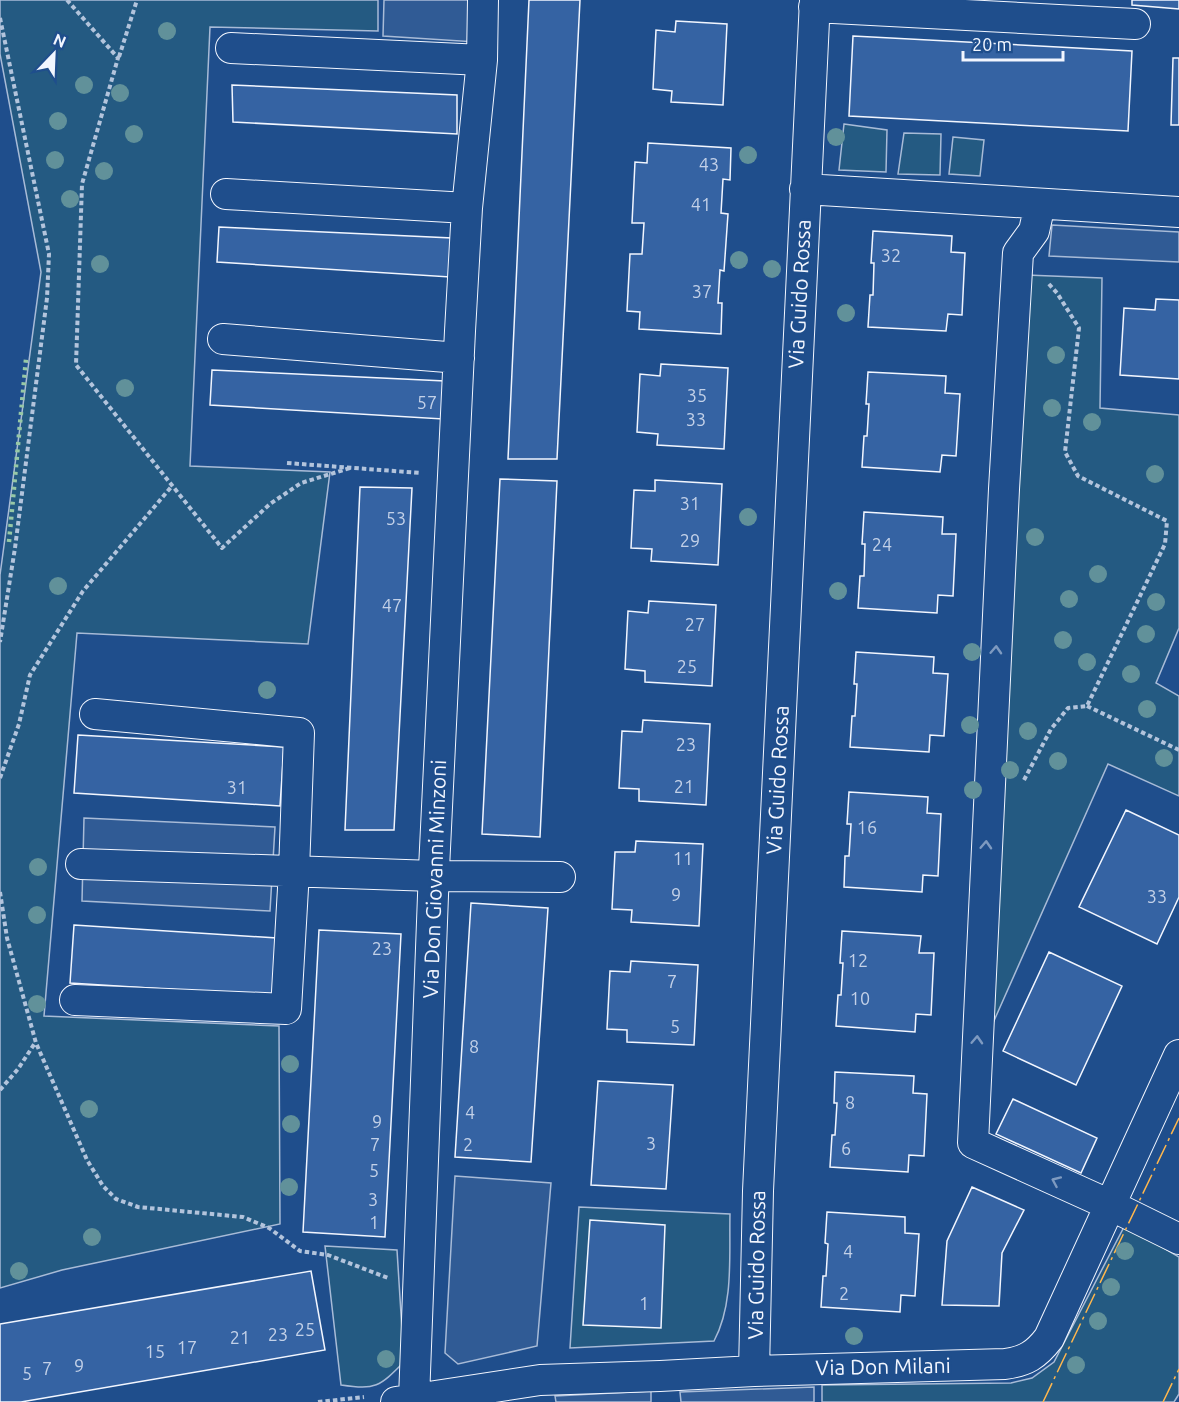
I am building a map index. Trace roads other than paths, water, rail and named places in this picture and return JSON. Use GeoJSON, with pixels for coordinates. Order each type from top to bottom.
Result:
{"type":"FeatureCollection","features":[{"type":"Feature","properties":{"kind":"street","name":"Via Don Giovanni Minzoni"},"geometry":{"type":"LineString","coordinates":[[405,1401],[419,1282],[434,876],[453,476],[467,208],[482,60],[483,0]]}},
{"type":"Feature","properties":{"kind":"street"},"geometry":{"type":"LineString","coordinates":[[815,4],[1135,24]]}},
{"type":"Feature","properties":{"kind":"street","name":"Via Guido Rossa"},"geometry":{"type":"LineString","coordinates":[[754,1371],[758,1191],[815,4]]}},
{"type":"Feature","properties":{"kind":"street"},"geometry":{"type":"LineString","coordinates":[[231,48],[482,60]]}},
{"type":"Feature","properties":{"kind":"street","name":"Via Guido Rossa"},"geometry":{"type":"LineString","coordinates":[[805,189],[1179,212]]}},
{"type":"Feature","properties":{"kind":"street"},"geometry":{"type":"LineString","coordinates":[[226,194],[467,208]]}},
{"type":"Feature","properties":{"kind":"street"},"geometry":{"type":"LineString","coordinates":[[1040,204],[1034,231],[1018,253],[1005,467],[973,1143],[1110,1204],[1179,1239]]}},
{"type":"Feature","properties":{"kind":"street"},"geometry":{"type":"LineString","coordinates":[[223,339],[459,358]]}},
{"type":"Feature","properties":{"kind":"street"},"geometry":{"type":"LineString","coordinates":[[75,1000],[286,1009],[299,733],[94,714]]}},
{"type":"Feature","properties":{"kind":"street"},"geometry":{"type":"LineString","coordinates":[[81,864],[434,876],[560,877]]}},
{"type":"Feature","properties":{"kind":"street","name":"Via Don Milani"},"geometry":{"type":"LineString","coordinates":[[405,1401],[540,1380],[1024,1362],[1038,1353],[1049,1338],[1179,1055]]}}]}
